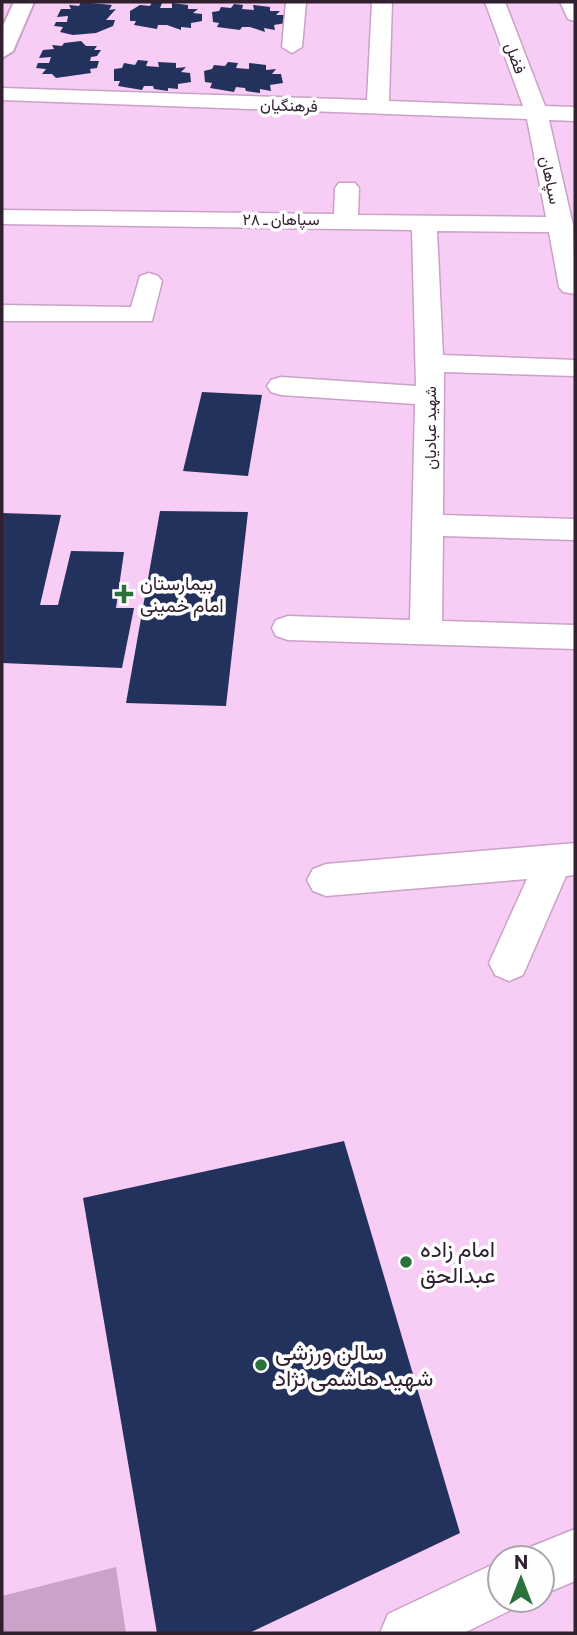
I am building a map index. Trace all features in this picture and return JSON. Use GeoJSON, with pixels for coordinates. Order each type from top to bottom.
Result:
{"type":"FeatureCollection","features":[{"type":"Feature","properties":{"kind":"main road"},"geometry":{"type":"LineString","coordinates":[[2,51],[8,23],[24,2]]}},
{"type":"Feature","properties":{"kind":"street"},"geometry":{"type":"LineString","coordinates":[[292,47],[296,2]]}},
{"type":"Feature","properties":{"kind":"street"},"geometry":{"type":"LineString","coordinates":[[378,107],[382,2]]}},
{"type":"Feature","properties":{"kind":"street","name":"فضل"},"geometry":{"type":"LineString","coordinates":[[495,2],[537,114]]}},
{"type":"Feature","properties":{"kind":"street"},"geometry":{"type":"LineString","coordinates":[[570,2],[575,15]]}},
{"type":"Feature","properties":{"kind":"street","name":"فرهنگیان"},"geometry":{"type":"LineString","coordinates":[[2,94],[253,114],[378,107],[575,114]]}},
{"type":"Feature","properties":{"kind":"street","name":"سپاهان"},"geometry":{"type":"LineString","coordinates":[[537,114],[572,287]]}},
{"type":"Feature","properties":{"kind":"street"},"geometry":{"type":"LineString","coordinates":[[346,220],[347,188]]}},
{"type":"Feature","properties":{"kind":"street","name":"سپاهان ـ ۲۸"},"geometry":{"type":"LineString","coordinates":[[2,217],[561,225]]}},
{"type":"Feature","properties":{"kind":"street","name":"شهید عبادیان"},"geometry":{"type":"LineString","coordinates":[[424,224],[430,363],[426,632]]}},
{"type":"Feature","properties":{"kind":"street"},"geometry":{"type":"LineString","coordinates":[[2,313],[143,315],[149,281]]}},
{"type":"Feature","properties":{"kind":"street"},"geometry":{"type":"LineString","coordinates":[[430,363],[575,368]]}},
{"type":"Feature","properties":{"kind":"street"},"geometry":{"type":"LineString","coordinates":[[281,386],[430,396]]}},
{"type":"Feature","properties":{"kind":"street"},"geometry":{"type":"LineString","coordinates":[[429,526],[575,530]]}},
{"type":"Feature","properties":{"kind":"street"},"geometry":{"type":"LineString","coordinates":[[288,628],[575,637]]}},
{"type":"Feature","properties":{"kind":"street"},"geometry":{"type":"LineString","coordinates":[[326,880],[564,859]]}},
{"type":"Feature","properties":{"kind":"street"},"geometry":{"type":"LineString","coordinates":[[509,963],[564,859]]}},
{"type":"Feature","properties":{"kind":"street"},"geometry":{"type":"LineString","coordinates":[[556,1563],[575,1555]]}},
{"type":"Feature","properties":{"kind":"street"},"geometry":{"type":"LineString","coordinates":[[428,1627],[486,1595]]}},
{"type":"Feature","properties":{"kind":"shaded area"},"geometry":{"type":"Polygon","coordinates":[[[116,1567],[126,1633],[2,1633],[2,1596],[116,1567]]]}},
{"type":"Feature","properties":{"kind":"building"},"geometry":{"type":"Polygon","coordinates":[[[81,2],[112,5],[109,10],[116,9],[106,20],[115,20],[113,26],[96,33],[73,35],[60,32],[63,27],[54,26],[56,22],[67,22],[68,16],[57,17],[61,9],[71,9],[69,5],[79,6],[81,2]]]}},
{"type":"Feature","properties":{"kind":"building"},"geometry":{"type":"Polygon","coordinates":[[[152,2],[162,3],[160,8],[172,8],[172,3],[188,5],[188,9],[198,9],[193,13],[202,14],[202,21],[191,23],[191,28],[181,27],[181,30],[167,25],[158,25],[157,29],[134,25],[136,21],[130,21],[130,11],[140,5],[150,6],[152,2]]]}},
{"type":"Feature","properties":{"kind":"building"},"geometry":{"type":"Polygon","coordinates":[[[234,4],[243,5],[242,9],[254,10],[253,5],[270,7],[270,11],[280,11],[276,15],[284,15],[286,23],[274,25],[275,30],[264,28],[265,32],[250,27],[242,27],[240,30],[217,27],[219,23],[213,22],[212,12],[219,11],[221,7],[231,8],[234,4]]]}},
{"type":"Feature","properties":{"kind":"building"},"geometry":{"type":"Polygon","coordinates":[[[81,41],[86,46],[97,46],[94,50],[101,50],[97,56],[91,57],[90,61],[99,61],[97,68],[90,69],[91,73],[56,78],[52,74],[42,74],[46,69],[36,68],[38,63],[49,63],[51,57],[39,58],[43,50],[54,49],[52,45],[62,46],[64,43],[81,41]]]}},
{"type":"Feature","properties":{"kind":"building"},"geometry":{"type":"Polygon","coordinates":[[[138,60],[148,61],[146,66],[159,67],[158,62],[176,63],[176,68],[186,67],[181,72],[190,73],[191,82],[178,84],[178,89],[168,88],[168,91],[154,89],[153,86],[144,86],[142,90],[118,86],[120,81],[114,81],[114,69],[122,68],[124,63],[135,65],[138,60]]]}},
{"type":"Feature","properties":{"kind":"building"},"geometry":{"type":"Polygon","coordinates":[[[228,62],[238,63],[236,68],[249,69],[249,63],[266,65],[266,70],[276,69],[272,74],[281,74],[283,83],[270,85],[271,91],[260,89],[260,93],[236,87],[234,92],[210,88],[212,83],[205,82],[204,71],[212,69],[214,65],[225,66],[228,62]]]}},
{"type":"Feature","properties":{"kind":"building"},"geometry":{"type":"Polygon","coordinates":[[[202,392],[262,395],[248,476],[183,471],[202,392]]]}},
{"type":"Feature","properties":{"kind":"building"},"geometry":{"type":"Polygon","coordinates":[[[160,511],[248,512],[226,706],[126,703],[160,511]]]}},
{"type":"Feature","properties":{"kind":"building"},"geometry":{"type":"Polygon","coordinates":[[[2,513],[61,515],[40,605],[58,605],[71,551],[124,552],[116,608],[134,608],[122,668],[2,663],[2,513]]]}},
{"type":"Feature","properties":{"kind":"building","name":"سالن ورزشی شهید هاشمی نژاد"},"geometry":{"type":"Polygon","coordinates":[[[344,1141],[460,1533],[249,1633],[157,1633],[83,1198],[344,1141]]]}},
{"type":"Feature","properties":{"kind":"place","name":"بیمارستان امام خمینی"},"geometry":{"type":"Point","coordinates":[124,594]}},
{"type":"Feature","properties":{"kind":"place","name":"امام زاده عبدالحق"},"geometry":{"type":"Point","coordinates":[406,1262]}},
{"type":"Feature","properties":{"kind":"place","name":"سالن ورزشی شهید هاشمی نژاد"},"geometry":{"type":"Point","coordinates":[261,1365]}}]}
